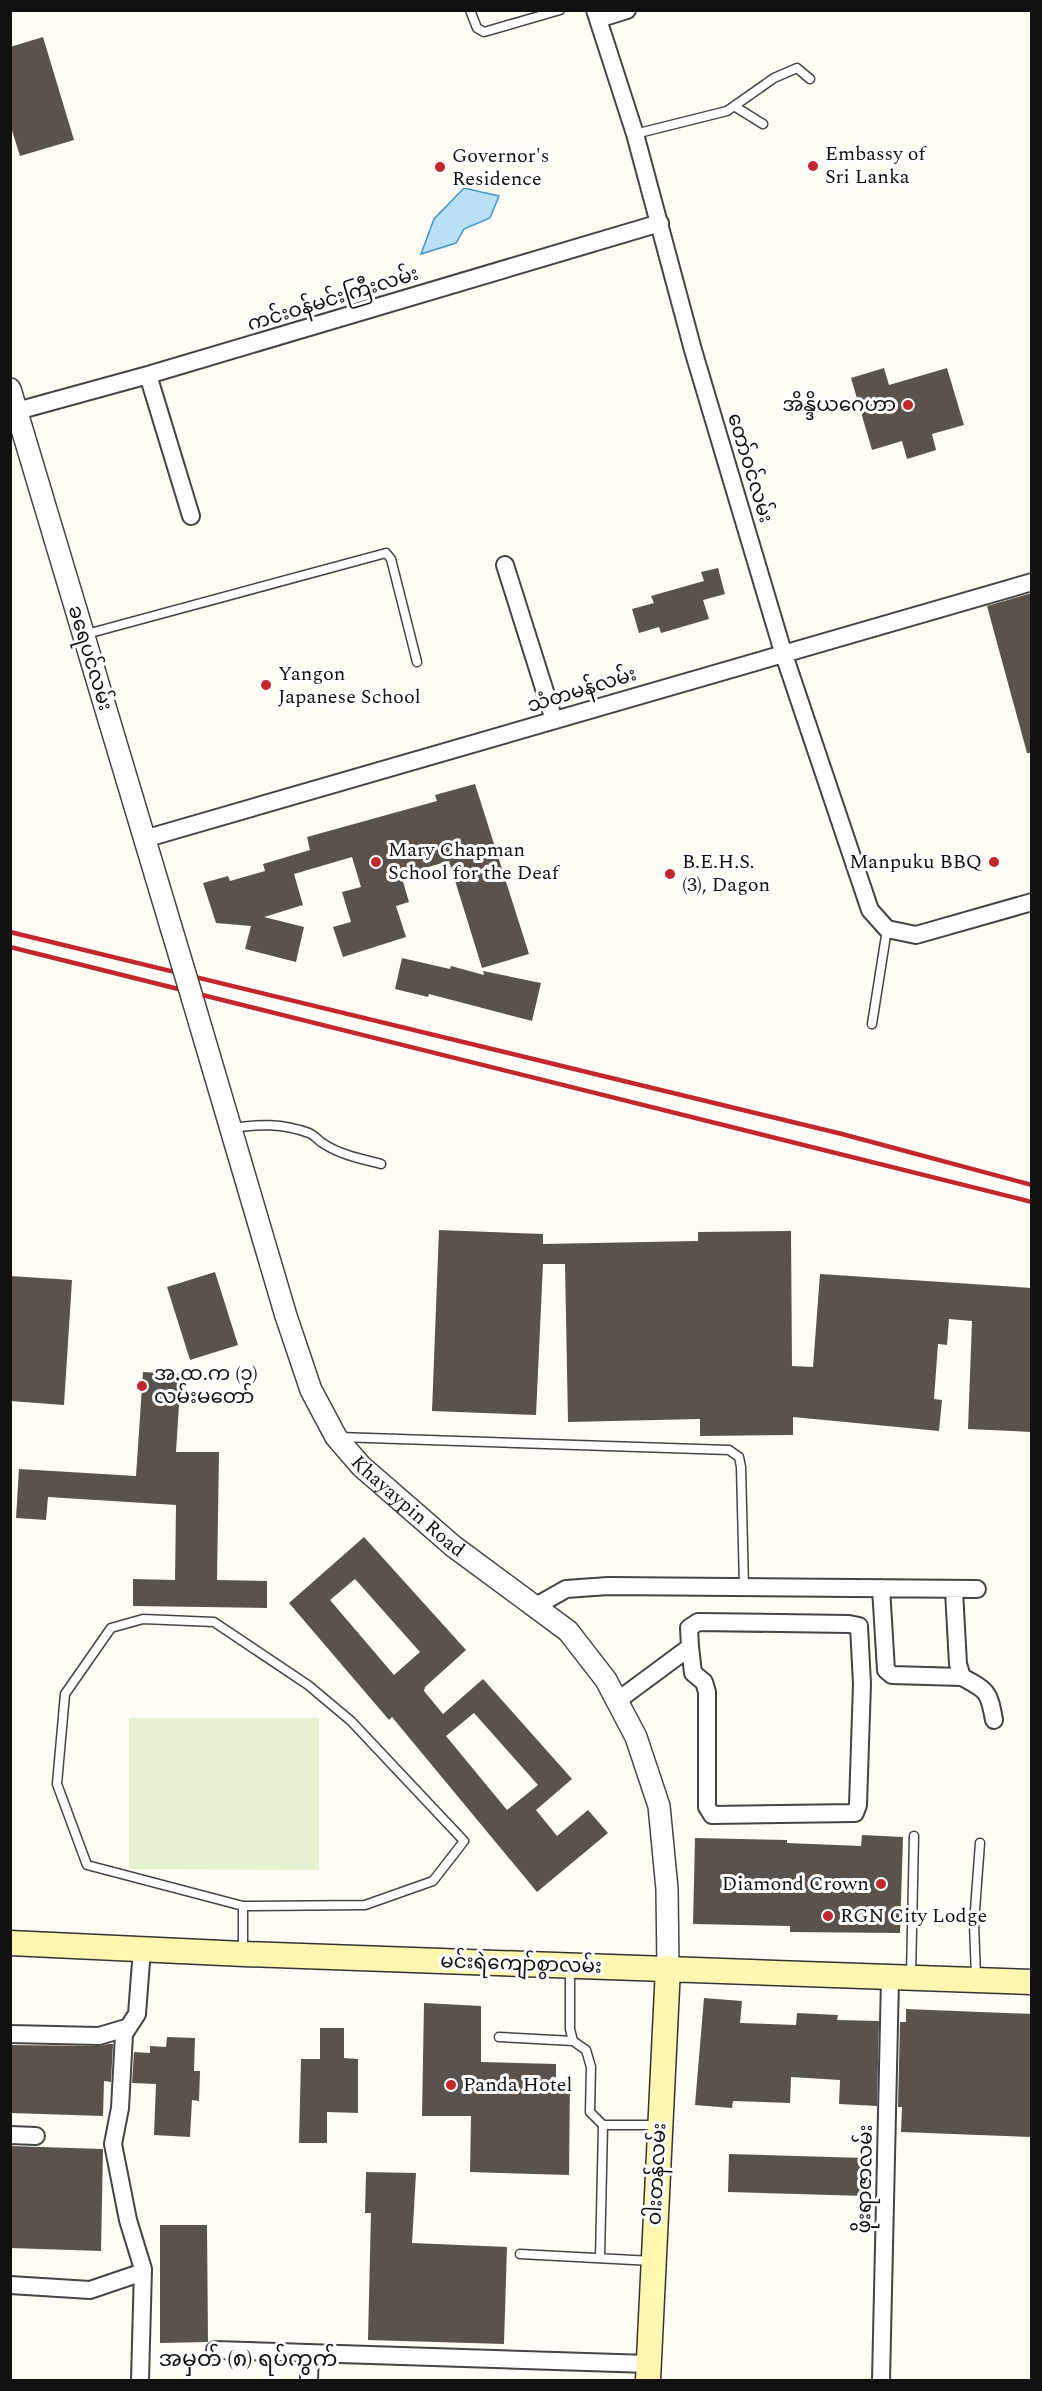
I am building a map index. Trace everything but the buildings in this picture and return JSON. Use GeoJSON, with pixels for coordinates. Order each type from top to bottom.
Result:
{"type":"FeatureCollection","features":[{"type":"Feature","properties":{"kind":"main road","name":"မင်းရဲကျော်စွာလမ်း"},"geometry":{"type":"LineString","coordinates":[[10,1942],[243,1954],[1032,1982]]}},
{"type":"Feature","properties":{"kind":"main road","name":"ဝါးတန်လမ်း"},"geometry":{"type":"LineString","coordinates":[[649,2372],[668,1968]]}},
{"type":"Feature","properties":{"kind":"street"},"geometry":{"type":"LineString","coordinates":[[602,14],[627,10]]}},
{"type":"Feature","properties":{"kind":"street","name":"တော်ဝင်လမ်း"},"geometry":{"type":"LineString","coordinates":[[602,14],[693,350],[783,652],[870,910],[887,929]]}},
{"type":"Feature","properties":{"kind":"street","name":"ကင်းဝန်မင်းကြီးလမ်း"},"geometry":{"type":"LineString","coordinates":[[17,411],[148,375],[660,223]]}},
{"type":"Feature","properties":{"kind":"street"},"geometry":{"type":"LineString","coordinates":[[148,375],[191,516]]}},
{"type":"Feature","properties":{"kind":"street","name":"ခရေပင်လမ်း"},"geometry":{"type":"LineString","coordinates":[[10,388],[192,997]]}},
{"type":"Feature","properties":{"kind":"street"},"geometry":{"type":"LineString","coordinates":[[505,565],[554,720]]}},
{"type":"Feature","properties":{"kind":"street","name":"သံတမန်လမ်း"},"geometry":{"type":"LineString","coordinates":[[144,839],[783,652],[1032,582]]}},
{"type":"Feature","properties":{"kind":"street"},"geometry":{"type":"LineString","coordinates":[[887,929],[916,935],[1032,902]]}},
{"type":"Feature","properties":{"kind":"street","name":"Khayaypin Road"},"geometry":{"type":"LineString","coordinates":[[192,997],[300,1359],[311,1390],[336,1437],[361,1466],[453,1546],[568,1631],[593,1660],[636,1737],[659,1806],[667,1889],[668,1968]]}},
{"type":"Feature","properties":{"kind":"street"},"geometry":{"type":"LineString","coordinates":[[536,1606],[566,1589],[608,1586],[881,1588],[954,1591],[977,1589]]}},
{"type":"Feature","properties":{"kind":"street"},"geometry":{"type":"LineString","coordinates":[[881,1588],[886,1670],[892,1675],[962,1677],[984,1688],[990,1697],[994,1719]]}},
{"type":"Feature","properties":{"kind":"street"},"geometry":{"type":"LineString","coordinates":[[954,1591],[958,1664],[962,1677]]}},
{"type":"Feature","properties":{"kind":"street"},"geometry":{"type":"LineString","coordinates":[[698,1622],[859,1626],[862,1684],[858,1805],[855,1814],[712,1815],[707,1807],[707,1692],[704,1682],[693,1672],[690,1647],[689,1628],[698,1622]]}},
{"type":"Feature","properties":{"kind":"street"},"geometry":{"type":"LineString","coordinates":[[617,1701],[690,1647]]}},
{"type":"Feature","properties":{"kind":"street"},"geometry":{"type":"LineString","coordinates":[[140,2380],[143,2272],[128,2220],[113,2144],[120,2108],[126,2028],[137,2014],[142,1949]]}},
{"type":"Feature","properties":{"kind":"street","name":"ဖိုးရာဇာလမ်း"},"geometry":{"type":"LineString","coordinates":[[881,2380],[901,1979]]}},
{"type":"Feature","properties":{"kind":"street"},"geometry":{"type":"LineString","coordinates":[[10,2034],[99,2036],[126,2028]]}},
{"type":"Feature","properties":{"kind":"street"},"geometry":{"type":"LineString","coordinates":[[10,2135],[36,2136]]}},
{"type":"Feature","properties":{"kind":"street"},"geometry":{"type":"LineString","coordinates":[[10,2285],[90,2290],[143,2272]]}},
{"type":"Feature","properties":{"kind":"street"},"geometry":{"type":"LineString","coordinates":[[215,2350],[649,2372]]}},
{"type":"Feature","properties":{"kind":"street"},"geometry":{"type":"LineString","coordinates":[[309,2380],[310,2354]]}},
{"type":"Feature","properties":{"kind":"lane"},"geometry":{"type":"LineString","coordinates":[[470,10],[477,28],[484,32],[560,10]]}},
{"type":"Feature","properties":{"kind":"lane"},"geometry":{"type":"LineString","coordinates":[[635,134],[727,111],[774,78],[797,68],[810,79]]}},
{"type":"Feature","properties":{"kind":"lane"},"geometry":{"type":"LineString","coordinates":[[734,106],[763,124]]}},
{"type":"Feature","properties":{"kind":"lane"},"geometry":{"type":"LineString","coordinates":[[83,635],[386,553],[391,559],[417,662]]}},
{"type":"Feature","properties":{"kind":"lane"},"geometry":{"type":"LineString","coordinates":[[872,1024],[887,929]]}},
{"type":"Feature","properties":{"kind":"lane"},"geometry":{"type":"LineString","coordinates":[[231,1128],[260,1123],[281,1125],[312,1134],[323,1144],[351,1156],[381,1164]]}},
{"type":"Feature","properties":{"kind":"lane"},"geometry":{"type":"LineString","coordinates":[[336,1437],[729,1450],[739,1457],[741,1467],[744,1587]]}},
{"type":"Feature","properties":{"kind":"lane"},"geometry":{"type":"LineString","coordinates":[[143,1619],[214,1622],[308,1685],[351,1721],[464,1841],[433,1881],[365,1905],[243,1906],[87,1865],[57,1784],[65,1694],[111,1628],[143,1619]]}},
{"type":"Feature","properties":{"kind":"lane"},"geometry":{"type":"LineString","coordinates":[[901,1979],[914,1836]]}},
{"type":"Feature","properties":{"kind":"lane"},"geometry":{"type":"LineString","coordinates":[[976,1980],[974,1923],[980,1843]]}},
{"type":"Feature","properties":{"kind":"lane"},"geometry":{"type":"LineString","coordinates":[[243,1906],[243,1954]]}},
{"type":"Feature","properties":{"kind":"lane"},"geometry":{"type":"LineString","coordinates":[[570,1966],[570,2029],[573,2041]]}},
{"type":"Feature","properties":{"kind":"lane"},"geometry":{"type":"LineString","coordinates":[[499,2037],[573,2041],[586,2050],[591,2067],[590,2112],[603,2125],[659,2125]]}},
{"type":"Feature","properties":{"kind":"lane"},"geometry":{"type":"LineString","coordinates":[[600,2258],[603,2125]]}},
{"type":"Feature","properties":{"kind":"lane"},"geometry":{"type":"LineString","coordinates":[[520,2254],[654,2261]]}},
{"type":"Feature","properties":{"kind":"green space"},"geometry":{"type":"Polygon","coordinates":[[[129,1718],[319,1718],[319,1870],[129,1869],[129,1718]]]}},
{"type":"Feature","properties":{"kind":"water"},"geometry":{"type":"Polygon","coordinates":[[[464,188],[499,196],[490,218],[464,229],[456,243],[421,254],[434,219],[464,188]]]}},
{"type":"Feature","properties":{"kind":"railway"},"geometry":{"type":"LineString","coordinates":[[10,932],[842,1134],[1032,1185]]}},
{"type":"Feature","properties":{"kind":"railway"},"geometry":{"type":"LineString","coordinates":[[10,947],[1032,1202]]}},
{"type":"Feature","properties":{"kind":"place","name":"Embassy of Sri Lanka"},"geometry":{"type":"Point","coordinates":[813,166]}},
{"type":"Feature","properties":{"kind":"place","name":"Governor's Residence"},"geometry":{"type":"Point","coordinates":[440,167]}},
{"type":"Feature","properties":{"kind":"place","name":"အိန္ဒိယဂေဟာ"},"geometry":{"type":"Point","coordinates":[908,405]}},
{"type":"Feature","properties":{"kind":"place","name":"Yangon Japanese School"},"geometry":{"type":"Point","coordinates":[266,685]}},
{"type":"Feature","properties":{"kind":"place","name":"Mary Chapman School for the Deaf"},"geometry":{"type":"Point","coordinates":[376,862]}},
{"type":"Feature","properties":{"kind":"place","name":"Manpuku BBQ"},"geometry":{"type":"Point","coordinates":[994,862]}},
{"type":"Feature","properties":{"kind":"place","name":"B.E.H.S. (3), Dagon"},"geometry":{"type":"Point","coordinates":[670,874]}},
{"type":"Feature","properties":{"kind":"place","name":"အ.ထ.က (၁) လမ်းမတော်"},"geometry":{"type":"Point","coordinates":[142,1386]}},
{"type":"Feature","properties":{"kind":"place","name":"Diamond Crown"},"geometry":{"type":"Point","coordinates":[881,1884]}},
{"type":"Feature","properties":{"kind":"place","name":"RGN City Lodge"},"geometry":{"type":"Point","coordinates":[828,1916]}},
{"type":"Feature","properties":{"kind":"place","name":"Panda Hotel"},"geometry":{"type":"Point","coordinates":[451,2085]}},
{"type":"Feature","properties":{"kind":"district","name":"အမှတ် (၈) ရပ်ကွက်"},"geometry":{"type":"Point","coordinates":[248,2359]}}]}
